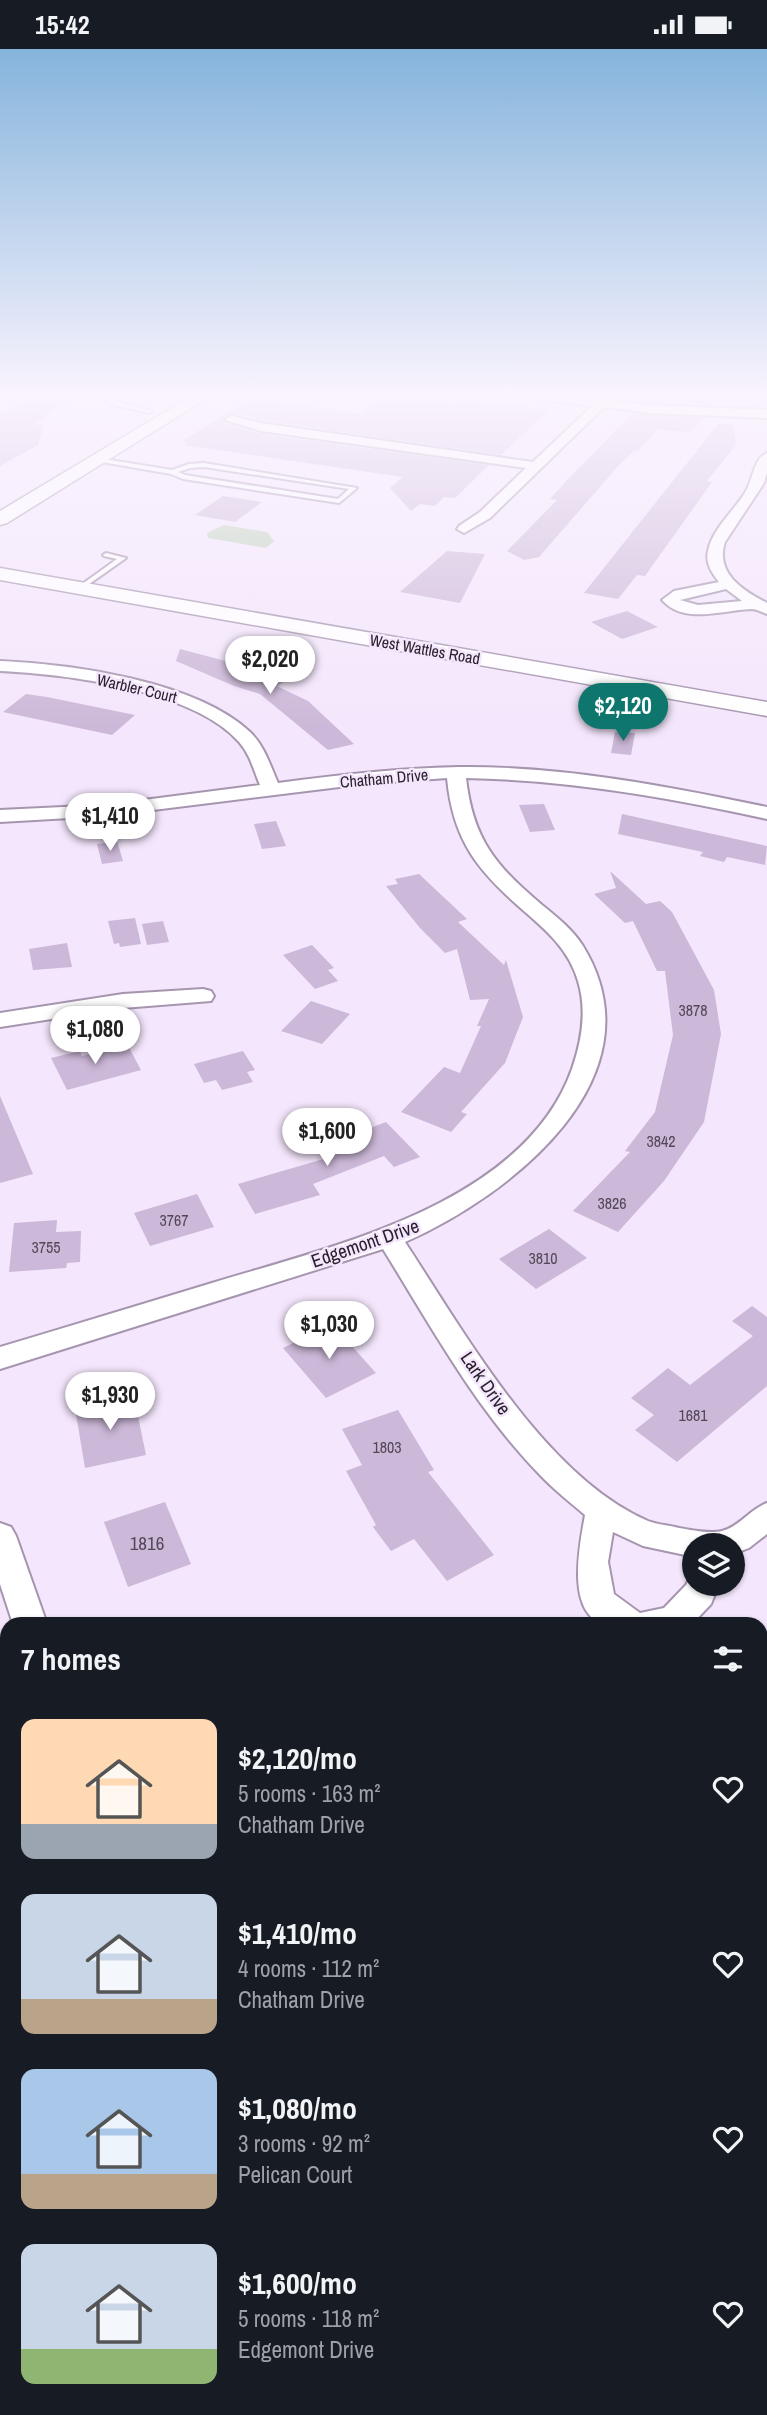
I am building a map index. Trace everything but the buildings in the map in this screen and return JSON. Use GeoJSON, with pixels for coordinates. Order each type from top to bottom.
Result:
{"type":"FeatureCollection","features":[{"type":"Feature","properties":{"kind":"main road"},"geometry":{"type":"LineString","coordinates":[[0,519],[19,507]]}},
{"type":"Feature","properties":{"kind":"main road","name":"West Wattles Road"},"geometry":{"type":"LineString","coordinates":[[0,574],[767,709]]}},
{"type":"Feature","properties":{"kind":"street"},"geometry":{"type":"LineString","coordinates":[[464,529],[494,507]]}},
{"type":"Feature","properties":{"kind":"street"},"geometry":{"type":"LineString","coordinates":[[744,507],[714,551],[716,567],[729,584],[762,606]]}},
{"type":"Feature","properties":{"kind":"street"},"geometry":{"type":"LineString","coordinates":[[729,584],[679,594],[670,600],[679,608],[693,610],[762,606]]}},
{"type":"Feature","properties":{"kind":"street","name":"Warbler Court"},"geometry":{"type":"LineString","coordinates":[[0,666],[60,671],[167,694],[199,705],[219,716],[244,736],[255,751],[272,791]]}},
{"type":"Feature","properties":{"kind":"street","name":"Chatham Drive"},"geometry":{"type":"LineString","coordinates":[[0,816],[115,810],[384,776],[456,773],[587,779],[767,813]]}},
{"type":"Feature","properties":{"kind":"street","name":"Edgemont Drive"},"geometry":{"type":"LineString","coordinates":[[0,1358],[389,1238],[448,1210],[489,1184],[528,1152],[558,1116],[578,1084],[591,1052],[595,1026],[594,1000],[588,977],[572,947],[555,927],[490,868],[472,842],[464,823],[456,773]]}},
{"type":"Feature","properties":{"kind":"street"},"geometry":{"type":"LineString","coordinates":[[0,1020],[123,1001],[203,996]]}},
{"type":"Feature","properties":{"kind":"street","name":"Lark Drive"},"geometry":{"type":"LineString","coordinates":[[389,1238],[493,1395],[532,1445],[601,1512],[640,1533],[682,1543]]}},
{"type":"Feature","properties":{"kind":"street"},"geometry":{"type":"LineString","coordinates":[[601,1512],[592,1562],[600,1602],[620,1617]]}},
{"type":"Feature","properties":{"kind":"street"},"geometry":{"type":"LineString","coordinates":[[744,1533],[767,1515]]}},
{"type":"Feature","properties":{"kind":"street"},"geometry":{"type":"LineString","coordinates":[[0,1536],[28,1617]]}},
{"type":"Feature","properties":{"kind":"street"},"geometry":{"type":"LineString","coordinates":[[677,1617],[697,1596]]}},
{"type":"Feature","properties":{"kind":"lane"},"geometry":{"type":"LineString","coordinates":[[80,588],[123,558],[106,555]]}},
{"type":"Feature","properties":{"kind":"green space"},"geometry":{"type":"Polygon","coordinates":[[[224,525],[267,532],[274,541],[266,548],[208,538],[207,533],[224,525]]]}}]}
